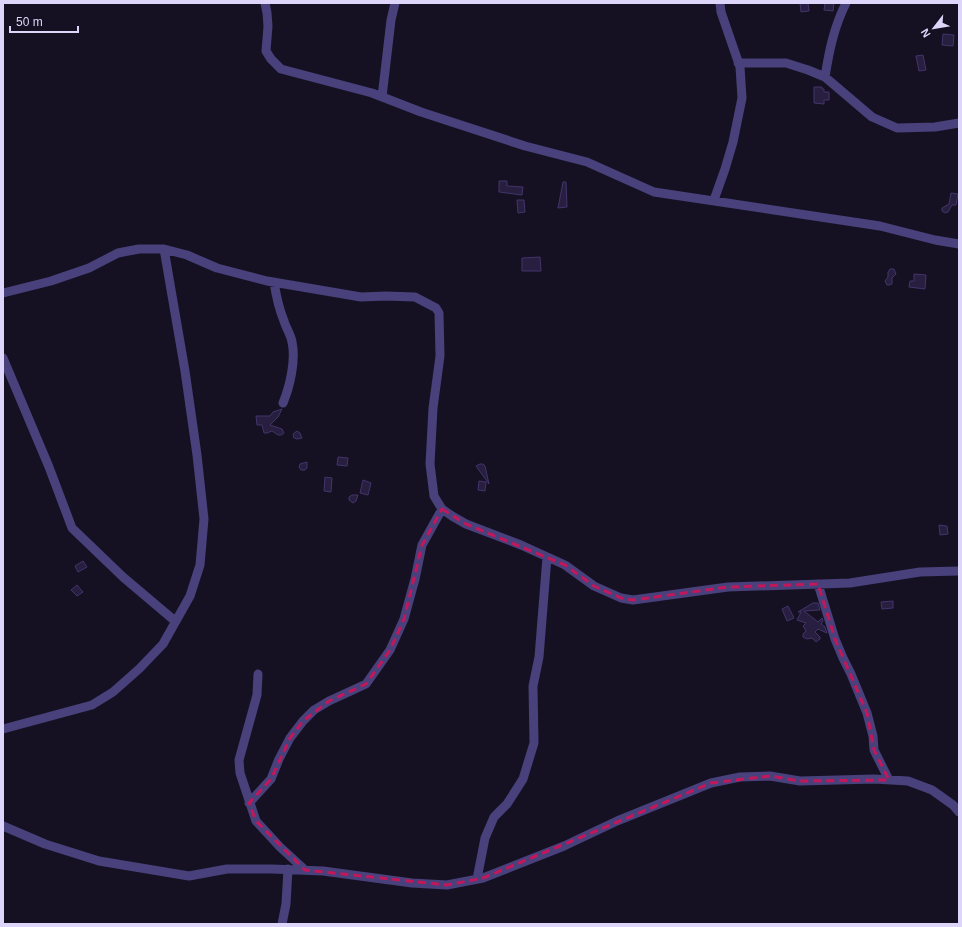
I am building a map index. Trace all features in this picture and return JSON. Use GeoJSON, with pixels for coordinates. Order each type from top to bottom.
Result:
{"type":"FeatureCollection","features":[{"type":"Feature","properties":{"kind":"street"},"geometry":{"type":"LineString","coordinates":[[265,3],[268,26],[266,51],[271,59],[281,69],[382,96],[422,112],[525,146],[587,162],[654,192],[880,226],[935,240],[959,244]]}},
{"type":"Feature","properties":{"kind":"street"},"geometry":{"type":"LineString","coordinates":[[382,96],[391,20],[395,3]]}},
{"type":"Feature","properties":{"kind":"street"},"geometry":{"type":"LineString","coordinates":[[714,200],[733,142],[742,98],[740,67],[721,12],[720,3]]}},
{"type":"Feature","properties":{"kind":"street"},"geometry":{"type":"LineString","coordinates":[[825,77],[831,42],[846,3]]}},
{"type":"Feature","properties":{"kind":"street"},"geometry":{"type":"LineString","coordinates":[[738,63],[786,63],[808,70],[825,77],[872,117],[897,128],[935,127],[959,123]]}},
{"type":"Feature","properties":{"kind":"street"},"geometry":{"type":"LineString","coordinates":[[3,294],[50,281],[88,268],[118,253],[139,249],[164,249],[187,255],[216,268],[274,282],[361,297],[415,297],[436,308],[439,312],[440,356],[433,408],[430,464],[434,496],[442,509],[466,524],[521,545],[565,565],[594,586],[621,598],[633,600],[728,587],[850,583],[920,572],[959,571]]}},
{"type":"Feature","properties":{"kind":"street"},"geometry":{"type":"LineString","coordinates":[[3,729],[92,705],[113,692],[140,669],[163,644],[190,596],[200,565],[204,519],[198,455],[164,249]]}},
{"type":"Feature","properties":{"kind":"street"},"geometry":{"type":"LineString","coordinates":[[274,282],[276,295],[292,342],[292,372],[289,388],[283,403]]}},
{"type":"Feature","properties":{"kind":"street"},"geometry":{"type":"LineString","coordinates":[[3,358],[49,467],[72,528],[124,577],[175,621]]}},
{"type":"Feature","properties":{"kind":"street"},"geometry":{"type":"LineString","coordinates":[[249,804],[271,778],[278,759],[290,738],[303,721],[314,710],[329,701],[366,684],[390,650],[404,619],[415,579],[422,545],[442,509]]}},
{"type":"Feature","properties":{"kind":"street"},"geometry":{"type":"LineString","coordinates":[[477,879],[485,838],[494,816],[507,804],[523,779],[534,743],[534,686],[539,657],[547,557]]}},
{"type":"Feature","properties":{"kind":"street"},"geometry":{"type":"LineString","coordinates":[[818,584],[835,639],[867,713],[873,736],[874,750],[889,780]]}},
{"type":"Feature","properties":{"kind":"street"},"geometry":{"type":"LineString","coordinates":[[258,674],[257,695],[239,760],[240,774],[256,821],[280,847],[305,870]]}},
{"type":"Feature","properties":{"kind":"street"},"geometry":{"type":"LineString","coordinates":[[3,826],[45,844],[99,862],[189,876],[227,870],[305,870],[412,883],[447,885],[483,878],[564,846],[624,818],[711,783],[740,777],[770,776],[800,780],[874,779],[908,781],[932,790],[953,804],[959,812]]}},
{"type":"Feature","properties":{"kind":"street"},"geometry":{"type":"LineString","coordinates":[[282,924],[286,904],[288,870]]}},
{"type":"Feature","properties":{"kind":"highlighted area"},"geometry":{"type":"Polygon","coordinates":[[[442,509],[466,524],[565,565],[594,586],[621,598],[633,600],[728,587],[818,584],[835,639],[867,713],[874,750],[889,780],[800,781],[770,776],[711,783],[483,878],[447,885],[305,870],[256,821],[249,803],[271,779],[290,738],[303,721],[329,701],[366,684],[390,650],[404,619],[422,545],[442,509]]]}},
{"type":"Feature","properties":{"kind":"building"},"geometry":{"type":"Polygon","coordinates":[[[800,3],[808,3],[809,11],[801,12],[800,3]]]}},
{"type":"Feature","properties":{"kind":"building"},"geometry":{"type":"Polygon","coordinates":[[[825,3],[834,3],[833,11],[824,10],[825,3]]]}},
{"type":"Feature","properties":{"kind":"building"},"geometry":{"type":"Polygon","coordinates":[[[943,34],[954,35],[953,46],[942,45],[943,34]]]}},
{"type":"Feature","properties":{"kind":"building"},"geometry":{"type":"Polygon","coordinates":[[[923,55],[926,70],[919,71],[916,56],[923,55]]]}},
{"type":"Feature","properties":{"kind":"building"},"geometry":{"type":"Polygon","coordinates":[[[814,87],[822,87],[824,92],[829,92],[829,100],[824,100],[824,104],[814,103],[814,87]]]}},
{"type":"Feature","properties":{"kind":"building"},"geometry":{"type":"Polygon","coordinates":[[[499,181],[507,181],[507,186],[523,187],[522,195],[499,192],[499,181]]]}},
{"type":"Feature","properties":{"kind":"building"},"geometry":{"type":"Polygon","coordinates":[[[563,182],[566,182],[567,207],[558,208],[563,182]]]}},
{"type":"Feature","properties":{"kind":"building"},"geometry":{"type":"Polygon","coordinates":[[[951,193],[958,194],[956,205],[952,205],[948,212],[945,213],[942,211],[942,208],[949,204],[951,193]]]}},
{"type":"Feature","properties":{"kind":"building"},"geometry":{"type":"Polygon","coordinates":[[[517,200],[524,200],[525,212],[518,213],[517,200]]]}},
{"type":"Feature","properties":{"kind":"building"},"geometry":{"type":"Polygon","coordinates":[[[540,257],[541,271],[522,271],[522,258],[540,257]]]}},
{"type":"Feature","properties":{"kind":"building"},"geometry":{"type":"Polygon","coordinates":[[[890,269],[894,269],[896,274],[892,278],[892,284],[887,285],[885,281],[888,277],[888,272],[890,269]]]}},
{"type":"Feature","properties":{"kind":"building"},"geometry":{"type":"Polygon","coordinates":[[[914,274],[926,275],[925,289],[909,287],[910,281],[914,281],[914,274]]]}},
{"type":"Feature","properties":{"kind":"building"},"geometry":{"type":"Polygon","coordinates":[[[282,409],[278,417],[270,425],[282,429],[284,433],[278,435],[272,431],[264,433],[262,425],[257,425],[256,416],[270,416],[273,412],[282,409]]]}},
{"type":"Feature","properties":{"kind":"building"},"geometry":{"type":"Polygon","coordinates":[[[297,431],[300,433],[302,438],[294,438],[293,434],[297,431]]]}},
{"type":"Feature","properties":{"kind":"building"},"geometry":{"type":"Polygon","coordinates":[[[338,457],[348,458],[347,466],[337,465],[338,457]]]}},
{"type":"Feature","properties":{"kind":"building"},"geometry":{"type":"Polygon","coordinates":[[[307,462],[307,468],[305,470],[301,470],[299,467],[300,464],[307,462]]]}},
{"type":"Feature","properties":{"kind":"building"},"geometry":{"type":"Polygon","coordinates":[[[480,464],[485,466],[489,484],[476,466],[480,464]]]}},
{"type":"Feature","properties":{"kind":"building"},"geometry":{"type":"Polygon","coordinates":[[[325,477],[332,478],[331,492],[324,491],[325,477]]]}},
{"type":"Feature","properties":{"kind":"building"},"geometry":{"type":"Polygon","coordinates":[[[363,480],[371,483],[368,495],[360,493],[363,480]]]}},
{"type":"Feature","properties":{"kind":"building"},"geometry":{"type":"Polygon","coordinates":[[[479,481],[486,482],[485,491],[478,490],[479,481]]]}},
{"type":"Feature","properties":{"kind":"building"},"geometry":{"type":"Polygon","coordinates":[[[352,495],[358,495],[356,501],[353,503],[349,500],[349,497],[352,495]]]}},
{"type":"Feature","properties":{"kind":"building"},"geometry":{"type":"Polygon","coordinates":[[[939,525],[947,526],[948,534],[940,535],[939,525]]]}},
{"type":"Feature","properties":{"kind":"building"},"geometry":{"type":"Polygon","coordinates":[[[83,561],[87,567],[78,572],[75,566],[83,561]]]}},
{"type":"Feature","properties":{"kind":"building"},"geometry":{"type":"Polygon","coordinates":[[[77,585],[83,592],[77,596],[71,590],[77,585]]]}},
{"type":"Feature","properties":{"kind":"building"},"geometry":{"type":"Polygon","coordinates":[[[893,601],[893,608],[882,609],[881,602],[893,601]]]}},
{"type":"Feature","properties":{"kind":"building"},"geometry":{"type":"Polygon","coordinates":[[[813,603],[818,603],[820,610],[804,611],[818,622],[822,618],[823,621],[821,624],[825,627],[827,633],[818,629],[815,632],[820,639],[816,642],[812,638],[807,639],[803,637],[803,634],[806,631],[803,626],[806,623],[797,620],[801,612],[798,612],[813,603]]]}},
{"type":"Feature","properties":{"kind":"building"},"geometry":{"type":"Polygon","coordinates":[[[788,606],[794,618],[787,621],[782,609],[788,606]]]}}]}
